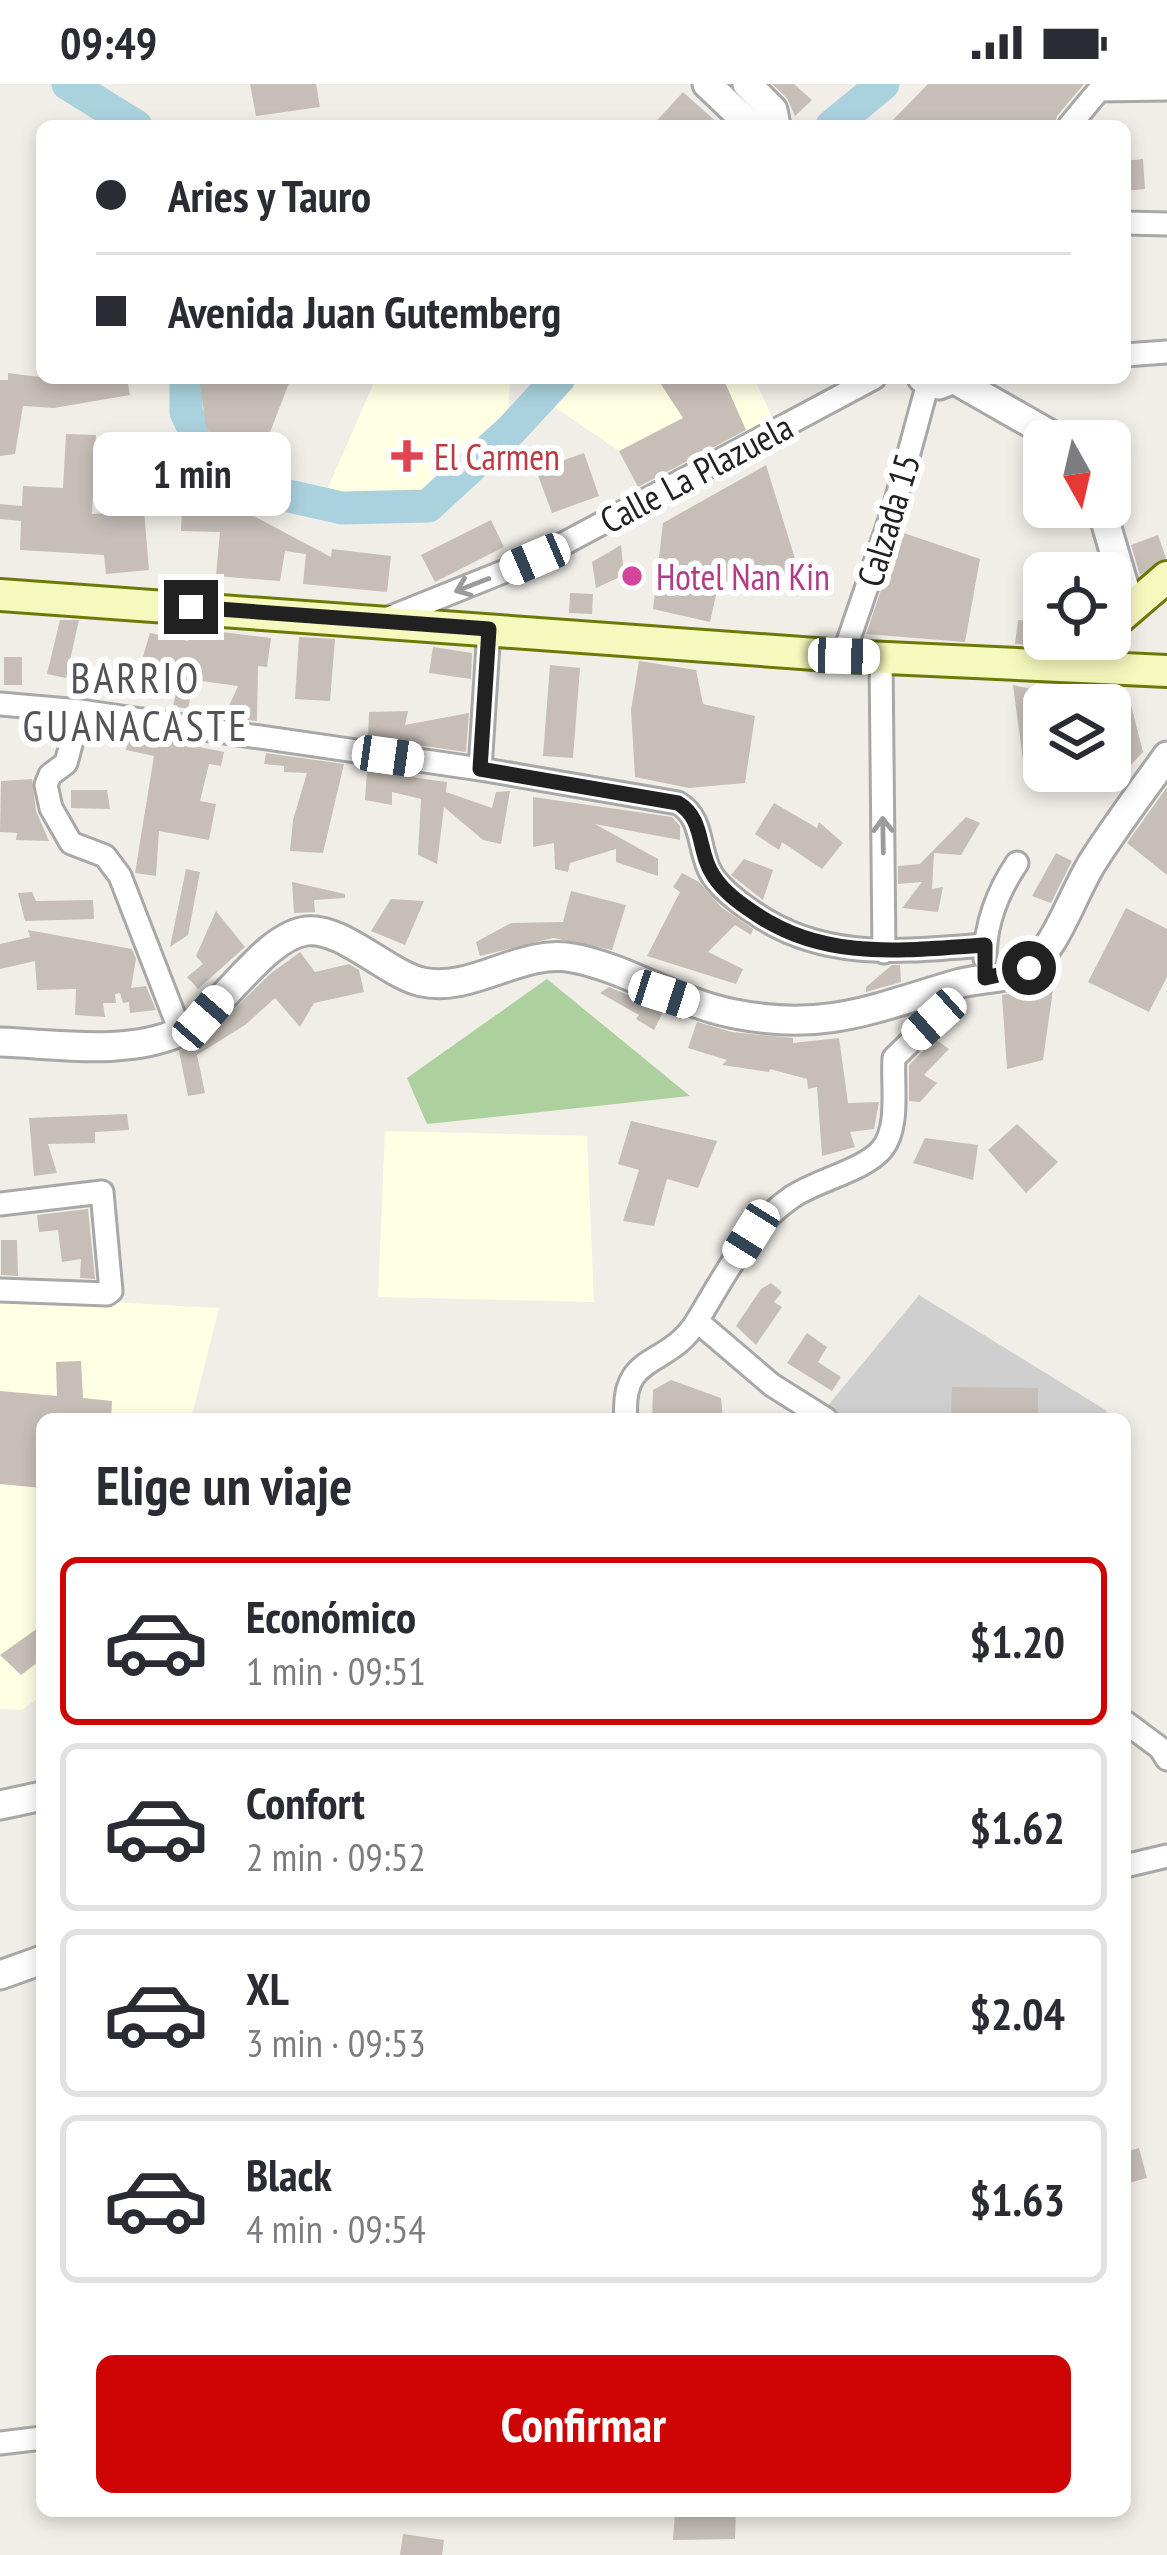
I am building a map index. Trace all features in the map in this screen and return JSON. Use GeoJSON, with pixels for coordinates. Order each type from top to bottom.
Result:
{"type":"FeatureCollection","features":[{"type":"Feature","properties":{"kind":"main road"},"geometry":{"type":"LineString","coordinates":[[1131,607],[1167,577]]}},
{"type":"Feature","properties":{"kind":"main road"},"geometry":{"type":"LineString","coordinates":[[0,595],[844,656],[1167,671]]}},
{"type":"Feature","properties":{"kind":"main road"},"geometry":{"type":"LineString","coordinates":[[1071,665],[1076,660]]}},
{"type":"Feature","properties":{"kind":"street"},"geometry":{"type":"LineString","coordinates":[[707,84],[745,120]]}},
{"type":"Feature","properties":{"kind":"street"},"geometry":{"type":"LineString","coordinates":[[747,84],[773,110],[775,120]]}},
{"type":"Feature","properties":{"kind":"street"},"geometry":{"type":"LineString","coordinates":[[1075,120],[1101,87],[1167,89]]}},
{"type":"Feature","properties":{"kind":"street"},"geometry":{"type":"LineString","coordinates":[[1131,223],[1167,224]]}},
{"type":"Feature","properties":{"kind":"street"},"geometry":{"type":"LineString","coordinates":[[1131,355],[1167,352]]}},
{"type":"Feature","properties":{"kind":"street","name":"Calle La Plazuela"},"geometry":{"type":"LineString","coordinates":[[382,620],[535,559],[863,384]]}},
{"type":"Feature","properties":{"kind":"street","name":"Calzada 15"},"geometry":{"type":"LineString","coordinates":[[844,656],[939,384]]}},
{"type":"Feature","properties":{"kind":"street"},"geometry":{"type":"LineString","coordinates":[[948,384],[1023,422]]}},
{"type":"Feature","properties":{"kind":"street"},"geometry":{"type":"LineString","coordinates":[[480,769],[489,629]]}},
{"type":"Feature","properties":{"kind":"street"},"geometry":{"type":"LineString","coordinates":[[881,657],[884,952]]}},
{"type":"Feature","properties":{"kind":"street"},"geometry":{"type":"LineString","coordinates":[[0,704],[80,711],[480,769],[678,803],[692,813],[710,872],[729,895],[791,935],[837,949],[884,952],[985,945]]}},
{"type":"Feature","properties":{"kind":"street"},"geometry":{"type":"LineString","coordinates":[[80,711],[66,763],[50,775],[46,785],[51,808],[71,843],[106,856],[120,876],[180,1031]]}},
{"type":"Feature","properties":{"kind":"street"},"geometry":{"type":"LineString","coordinates":[[0,1042],[99,1047],[180,1031],[203,1018],[249,968],[304,931],[316,931],[422,982],[448,982],[516,963],[570,957],[701,1006],[762,1018],[861,1016],[1029,968],[1047,946],[1091,864],[1167,756]]}},
{"type":"Feature","properties":{"kind":"street"},"geometry":{"type":"LineString","coordinates":[[626,1413],[624,1395],[631,1374],[687,1337],[751,1234],[790,1198],[867,1162],[883,1148],[892,1129],[894,1058],[972,981],[1003,884],[1017,863]]}},
{"type":"Feature","properties":{"kind":"street"},"geometry":{"type":"LineString","coordinates":[[0,1204],[102,1192],[111,1292],[0,1290]]}},
{"type":"Feature","properties":{"kind":"street"},"geometry":{"type":"LineString","coordinates":[[697,1321],[772,1385],[816,1413]]}},
{"type":"Feature","properties":{"kind":"street"},"geometry":{"type":"LineString","coordinates":[[1131,1727],[1160,1748],[1167,1759]]}},
{"type":"Feature","properties":{"kind":"street"},"geometry":{"type":"LineString","coordinates":[[0,1804],[36,1797]]}},
{"type":"Feature","properties":{"kind":"street"},"geometry":{"type":"LineString","coordinates":[[1131,1865],[1167,1856]]}},
{"type":"Feature","properties":{"kind":"street"},"geometry":{"type":"LineString","coordinates":[[0,1975],[36,1962]]}},
{"type":"Feature","properties":{"kind":"street"},"geometry":{"type":"LineString","coordinates":[[0,2443],[36,2439]]}},
{"type":"Feature","properties":{"kind":"shaded area","name":"El Carmen"},"geometry":{"type":"Polygon","coordinates":[[[373,384],[510,384],[508,423],[425,497],[348,498],[328,488],[373,384]]]}},
{"type":"Feature","properties":{"kind":"shaded area"},"geometry":{"type":"Polygon","coordinates":[[[572,384],[757,384],[773,419],[747,433],[729,394],[619,451],[550,404],[572,384]]]}},
{"type":"Feature","properties":{"kind":"shaded area"},"geometry":{"type":"Polygon","coordinates":[[[385,1131],[587,1136],[594,1302],[378,1297],[385,1131]]]}},
{"type":"Feature","properties":{"kind":"shaded area"},"geometry":{"type":"Polygon","coordinates":[[[919,1295],[1107,1411],[834,1413],[826,1408],[919,1295]]]}},
{"type":"Feature","properties":{"kind":"shaded area"},"geometry":{"type":"Polygon","coordinates":[[[0,1296],[219,1308],[193,1413],[36,1413],[36,1700],[22,1710],[0,1709],[0,1296]]]}},
{"type":"Feature","properties":{"kind":"green space"},"geometry":{"type":"Polygon","coordinates":[[[547,979],[690,1096],[427,1124],[407,1078],[547,979]]]}},
{"type":"Feature","properties":{"kind":"building"},"geometry":{"type":"Polygon","coordinates":[[[250,84],[316,84],[320,107],[256,116],[250,84]]]}},
{"type":"Feature","properties":{"kind":"building"},"geometry":{"type":"Polygon","coordinates":[[[772,84],[794,84],[812,100],[795,116],[787,98],[772,84]]]}},
{"type":"Feature","properties":{"kind":"building"},"geometry":{"type":"Polygon","coordinates":[[[928,84],[1084,84],[1056,120],[893,120],[928,84]]]}},
{"type":"Feature","properties":{"kind":"building"},"geometry":{"type":"Polygon","coordinates":[[[683,92],[714,120],[657,120],[683,92]]]}},
{"type":"Feature","properties":{"kind":"building"},"geometry":{"type":"Polygon","coordinates":[[[1143,159],[1145,189],[1131,190],[1131,160],[1143,159]]]}},
{"type":"Feature","properties":{"kind":"building"},"geometry":{"type":"Polygon","coordinates":[[[8,373],[36,377],[36,384],[128,384],[130,395],[54,408],[23,406],[15,454],[0,456],[0,380],[8,380],[8,373]]]}},
{"type":"Feature","properties":{"kind":"building"},"geometry":{"type":"Polygon","coordinates":[[[200,384],[289,384],[260,458],[216,439],[206,426],[200,384]]]}},
{"type":"Feature","properties":{"kind":"building"},"geometry":{"type":"Polygon","coordinates":[[[661,384],[726,384],[746,430],[638,487],[619,451],[683,418],[661,384]]]}},
{"type":"Feature","properties":{"kind":"building"},"geometry":{"type":"Polygon","coordinates":[[[66,434],[96,435],[92,514],[144,510],[149,570],[106,574],[104,555],[20,550],[21,521],[0,519],[0,504],[22,506],[23,486],[63,488],[66,434]]]}},
{"type":"Feature","properties":{"kind":"building"},"geometry":{"type":"Polygon","coordinates":[[[584,453],[599,496],[552,513],[536,470],[584,453]]]}},
{"type":"Feature","properties":{"kind":"building"},"geometry":{"type":"Polygon","coordinates":[[[766,465],[801,578],[719,582],[710,622],[653,609],[663,523],[766,465]]]}},
{"type":"Feature","properties":{"kind":"building"},"geometry":{"type":"Polygon","coordinates":[[[183,486],[199,487],[331,557],[332,549],[391,556],[387,592],[303,584],[306,554],[285,551],[280,581],[216,576],[220,532],[181,531],[183,486]]]}},
{"type":"Feature","properties":{"kind":"building"},"geometry":{"type":"Polygon","coordinates":[[[491,520],[504,547],[435,582],[421,555],[491,520]]]}},
{"type":"Feature","properties":{"kind":"building"},"geometry":{"type":"Polygon","coordinates":[[[901,532],[980,559],[965,642],[866,634],[901,532]]]}},
{"type":"Feature","properties":{"kind":"building"},"geometry":{"type":"Polygon","coordinates":[[[1158,535],[1166,558],[1140,575],[1131,545],[1158,535]]]}},
{"type":"Feature","properties":{"kind":"building"},"geometry":{"type":"Polygon","coordinates":[[[621,545],[624,575],[596,588],[592,562],[621,545]]]}},
{"type":"Feature","properties":{"kind":"building"},"geometry":{"type":"Polygon","coordinates":[[[570,593],[593,594],[592,614],[569,613],[570,593]]]}},
{"type":"Feature","properties":{"kind":"building"},"geometry":{"type":"Polygon","coordinates":[[[60,620],[79,620],[66,678],[47,674],[60,620]]]}},
{"type":"Feature","properties":{"kind":"building"},"geometry":{"type":"Polygon","coordinates":[[[1018,620],[1023,620],[1023,645],[1015,644],[1018,620]]]}},
{"type":"Feature","properties":{"kind":"building"},"geometry":{"type":"Polygon","coordinates":[[[189,628],[271,638],[267,667],[258,666],[257,721],[224,717],[238,686],[194,680],[188,709],[173,706],[180,676],[139,670],[150,633],[188,641],[189,628]]]}},
{"type":"Feature","properties":{"kind":"building"},"geometry":{"type":"Polygon","coordinates":[[[299,637],[335,639],[330,701],[295,699],[299,637]]]}},
{"type":"Feature","properties":{"kind":"building"},"geometry":{"type":"Polygon","coordinates":[[[433,647],[472,653],[471,679],[429,673],[433,647]]]}},
{"type":"Feature","properties":{"kind":"building"},"geometry":{"type":"Polygon","coordinates":[[[4,657],[22,657],[22,685],[4,685],[4,657]]]}},
{"type":"Feature","properties":{"kind":"building"},"geometry":{"type":"Polygon","coordinates":[[[639,661],[696,670],[703,704],[755,716],[745,783],[689,788],[635,777],[631,710],[639,661]]]}},
{"type":"Feature","properties":{"kind":"building"},"geometry":{"type":"Polygon","coordinates":[[[550,665],[580,668],[573,758],[543,756],[550,665]]]}},
{"type":"Feature","properties":{"kind":"building"},"geometry":{"type":"Polygon","coordinates":[[[1013,685],[1023,687],[1023,760],[1013,685]]]}},
{"type":"Feature","properties":{"kind":"building"},"geometry":{"type":"Polygon","coordinates":[[[1131,705],[1143,752],[1131,765],[1131,705]]]}},
{"type":"Feature","properties":{"kind":"building"},"geometry":{"type":"Polygon","coordinates":[[[408,711],[405,725],[469,713],[466,752],[368,738],[369,712],[408,711]]]}},
{"type":"Feature","properties":{"kind":"building"},"geometry":{"type":"Polygon","coordinates":[[[129,733],[224,752],[221,766],[209,764],[200,801],[216,804],[209,840],[159,831],[156,876],[135,873],[154,756],[126,750],[129,733]]]}},
{"type":"Feature","properties":{"kind":"building"},"geometry":{"type":"Polygon","coordinates":[[[266,753],[344,764],[323,853],[290,851],[293,820],[307,773],[284,772],[284,766],[264,764],[266,753]]]}},
{"type":"Feature","properties":{"kind":"building"},"geometry":{"type":"Polygon","coordinates":[[[367,771],[447,782],[446,792],[492,808],[496,792],[510,791],[501,844],[483,840],[444,807],[437,864],[418,855],[421,799],[392,792],[392,805],[365,800],[367,771]]]}},
{"type":"Feature","properties":{"kind":"building"},"geometry":{"type":"Polygon","coordinates":[[[32,779],[36,811],[49,841],[16,840],[17,833],[0,832],[1,781],[32,779]]]}},
{"type":"Feature","properties":{"kind":"building"},"geometry":{"type":"Polygon","coordinates":[[[1167,787],[1167,875],[1127,843],[1167,787]]]}},
{"type":"Feature","properties":{"kind":"building"},"geometry":{"type":"Polygon","coordinates":[[[71,790],[107,790],[110,809],[71,808],[71,790]]]}},
{"type":"Feature","properties":{"kind":"building"},"geometry":{"type":"Polygon","coordinates":[[[533,797],[672,817],[680,826],[680,840],[595,824],[658,859],[658,876],[616,862],[616,849],[570,863],[568,872],[555,869],[554,843],[533,847],[533,797]]]}},
{"type":"Feature","properties":{"kind":"building"},"geometry":{"type":"Polygon","coordinates":[[[774,803],[817,828],[819,822],[843,843],[822,869],[782,842],[779,850],[755,834],[774,803]]]}},
{"type":"Feature","properties":{"kind":"building"},"geometry":{"type":"Polygon","coordinates":[[[966,817],[980,823],[961,855],[934,853],[932,889],[943,887],[938,912],[902,908],[922,882],[898,884],[898,866],[920,864],[966,817]]]}},
{"type":"Feature","properties":{"kind":"building"},"geometry":{"type":"Polygon","coordinates":[[[1056,853],[1072,861],[1051,903],[1032,896],[1056,853]]]}},
{"type":"Feature","properties":{"kind":"building"},"geometry":{"type":"Polygon","coordinates":[[[744,859],[773,870],[763,900],[731,875],[744,859]]]}},
{"type":"Feature","properties":{"kind":"building"},"geometry":{"type":"Polygon","coordinates":[[[186,869],[200,872],[188,935],[170,947],[186,869]]]}},
{"type":"Feature","properties":{"kind":"building"},"geometry":{"type":"Polygon","coordinates":[[[682,873],[753,929],[751,935],[735,925],[708,952],[743,969],[736,984],[647,956],[680,892],[673,887],[682,873]]]}},
{"type":"Feature","properties":{"kind":"building"},"geometry":{"type":"Polygon","coordinates":[[[292,882],[345,894],[345,898],[314,900],[315,912],[294,913],[292,882]]]}},
{"type":"Feature","properties":{"kind":"building"},"geometry":{"type":"Polygon","coordinates":[[[571,891],[626,905],[612,950],[553,938],[480,956],[476,942],[511,923],[563,922],[571,891]]]}},
{"type":"Feature","properties":{"kind":"building"},"geometry":{"type":"Polygon","coordinates":[[[32,892],[36,901],[93,900],[94,919],[25,921],[18,893],[32,892]]]}},
{"type":"Feature","properties":{"kind":"building"},"geometry":{"type":"Polygon","coordinates":[[[391,899],[424,901],[405,945],[371,931],[391,899]]]}},
{"type":"Feature","properties":{"kind":"building"},"geometry":{"type":"Polygon","coordinates":[[[1126,908],[1167,929],[1167,977],[1149,1012],[1088,982],[1126,908]]]}},
{"type":"Feature","properties":{"kind":"building"},"geometry":{"type":"Polygon","coordinates":[[[216,911],[245,947],[198,989],[187,977],[203,964],[196,956],[216,911]]]}},
{"type":"Feature","properties":{"kind":"building"},"geometry":{"type":"Polygon","coordinates":[[[28,930],[132,949],[136,959],[131,988],[146,986],[156,1010],[130,1013],[129,1002],[123,1003],[120,993],[115,994],[116,1003],[103,1003],[105,1017],[75,1015],[76,989],[37,990],[35,961],[0,969],[0,944],[30,937],[28,930]]]}},
{"type":"Feature","properties":{"kind":"building"},"geometry":{"type":"Polygon","coordinates":[[[300,952],[315,972],[349,964],[359,970],[364,992],[314,1003],[300,1027],[275,998],[245,1025],[197,1055],[205,1093],[188,1096],[179,1051],[207,1036],[270,974],[300,952]]]}},
{"type":"Feature","properties":{"kind":"building"},"geometry":{"type":"Polygon","coordinates":[[[892,965],[900,965],[901,982],[866,992],[866,987],[892,965]]]}},
{"type":"Feature","properties":{"kind":"building"},"geometry":{"type":"Polygon","coordinates":[[[609,987],[664,1010],[654,1030],[636,1019],[639,1015],[600,993],[609,987]]]}},
{"type":"Feature","properties":{"kind":"building"},"geometry":{"type":"Polygon","coordinates":[[[1053,990],[1043,1060],[1007,1069],[1002,995],[1053,990]]]}},
{"type":"Feature","properties":{"kind":"building"},"geometry":{"type":"Polygon","coordinates":[[[697,1022],[732,1032],[793,1038],[793,1043],[839,1038],[848,1103],[879,1102],[874,1129],[850,1132],[855,1147],[822,1156],[817,1087],[808,1089],[807,1079],[770,1069],[722,1065],[727,1060],[688,1048],[697,1022]]]}},
{"type":"Feature","properties":{"kind":"building"},"geometry":{"type":"Polygon","coordinates":[[[935,1039],[949,1049],[924,1075],[937,1083],[920,1102],[909,1101],[909,1065],[935,1039]]]}},
{"type":"Feature","properties":{"kind":"building"},"geometry":{"type":"Polygon","coordinates":[[[127,1114],[129,1130],[95,1132],[95,1143],[48,1144],[57,1173],[34,1176],[29,1118],[127,1114]]]}},
{"type":"Feature","properties":{"kind":"building"},"geometry":{"type":"Polygon","coordinates":[[[631,1121],[717,1141],[698,1188],[667,1179],[654,1226],[623,1221],[639,1170],[618,1164],[631,1121]]]}},
{"type":"Feature","properties":{"kind":"building"},"geometry":{"type":"Polygon","coordinates":[[[1017,1124],[1058,1162],[1026,1193],[988,1150],[1017,1124]]]}},
{"type":"Feature","properties":{"kind":"building"},"geometry":{"type":"Polygon","coordinates":[[[925,1138],[978,1145],[973,1180],[913,1163],[925,1138]]]}},
{"type":"Feature","properties":{"kind":"building"},"geometry":{"type":"Polygon","coordinates":[[[88,1209],[95,1279],[80,1278],[81,1259],[62,1262],[58,1230],[39,1232],[37,1215],[88,1209]]]}},
{"type":"Feature","properties":{"kind":"building"},"geometry":{"type":"Polygon","coordinates":[[[1,1240],[17,1240],[18,1276],[1,1275],[1,1240]]]}},
{"type":"Feature","properties":{"kind":"building"},"geometry":{"type":"Polygon","coordinates":[[[771,1283],[782,1292],[774,1302],[782,1307],[756,1345],[736,1326],[761,1289],[771,1283]]]}},
{"type":"Feature","properties":{"kind":"building"},"geometry":{"type":"Polygon","coordinates":[[[807,1333],[827,1347],[818,1362],[841,1377],[832,1391],[787,1363],[807,1333]]]}},
{"type":"Feature","properties":{"kind":"building"},"geometry":{"type":"Polygon","coordinates":[[[81,1361],[83,1398],[112,1401],[111,1413],[36,1413],[36,1487],[0,1484],[0,1391],[57,1396],[56,1362],[81,1361]]]}},
{"type":"Feature","properties":{"kind":"building"},"geometry":{"type":"Polygon","coordinates":[[[671,1380],[721,1398],[722,1413],[652,1413],[653,1390],[671,1380]]]}},
{"type":"Feature","properties":{"kind":"building"},"geometry":{"type":"Polygon","coordinates":[[[952,1387],[1038,1388],[1038,1413],[951,1413],[952,1387]]]}},
{"type":"Feature","properties":{"kind":"building"},"geometry":{"type":"Polygon","coordinates":[[[36,1629],[36,1664],[21,1675],[0,1655],[36,1629]]]}},
{"type":"Feature","properties":{"kind":"building"},"geometry":{"type":"Polygon","coordinates":[[[1139,2148],[1147,2178],[1131,2182],[1131,2150],[1139,2148]]]}},
{"type":"Feature","properties":{"kind":"building"},"geometry":{"type":"Polygon","coordinates":[[[675,2517],[736,2517],[735,2539],[673,2540],[675,2517]]]}},
{"type":"Feature","properties":{"kind":"building"},"geometry":{"type":"Polygon","coordinates":[[[403,2534],[444,2540],[442,2555],[400,2555],[403,2534]]]}},
{"type":"Feature","properties":{"kind":"waterway"},"geometry":{"type":"LineString","coordinates":[[68,84],[126,120]]}},
{"type":"Feature","properties":{"kind":"waterway"},"geometry":{"type":"LineString","coordinates":[[839,120],[883,84]]}},
{"type":"Feature","properties":{"kind":"waterway"},"geometry":{"type":"LineString","coordinates":[[186,384],[186,412],[210,463],[231,483],[342,508],[428,506],[553,384]]}},
{"type":"Feature","properties":{"kind":"place","name":"El Carmen"},"geometry":{"type":"Point","coordinates":[407,456]}},
{"type":"Feature","properties":{"kind":"place","name":"Hotel Nan Kin"},"geometry":{"type":"Point","coordinates":[632,576]}},
{"type":"Feature","properties":{"kind":"district","name":"BARRIO GUANACASTE"},"geometry":{"type":"Point","coordinates":[136,701]}},
{"type":"Feature","properties":{"kind":"route"},"geometry":{"type":"LineString","coordinates":[[191,607],[489,629],[480,769],[684,806],[692,813],[710,872],[729,895],[791,935],[837,949],[884,952],[985,945],[985,978],[1029,968]]}}]}
